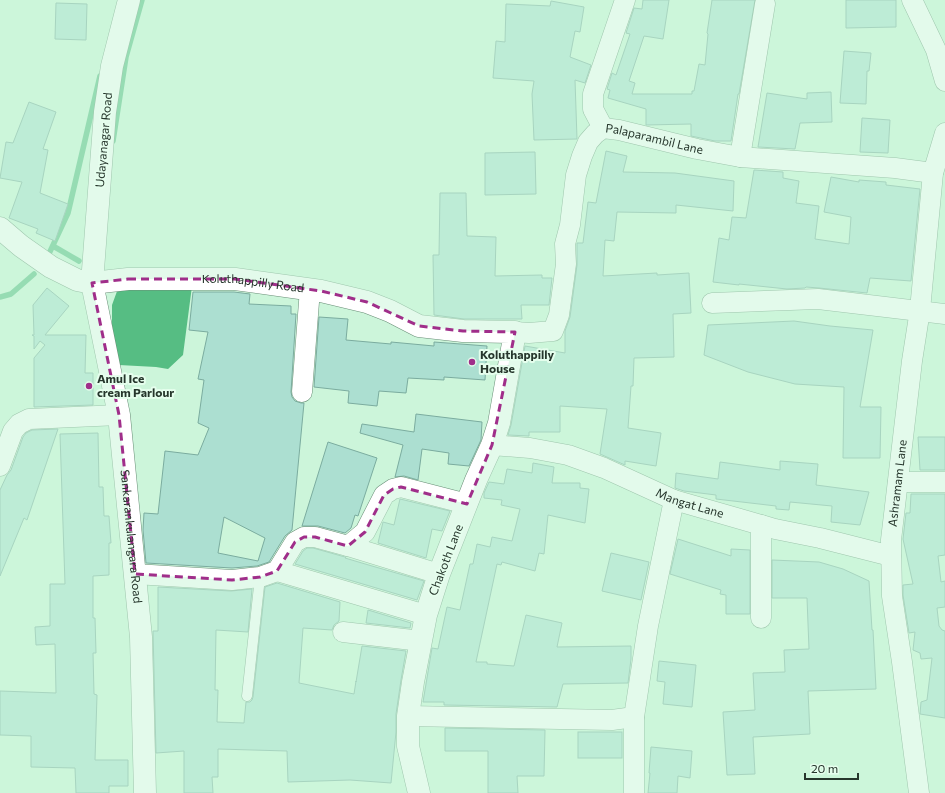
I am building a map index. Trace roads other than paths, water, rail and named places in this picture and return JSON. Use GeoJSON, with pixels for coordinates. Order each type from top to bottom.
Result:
{"type":"FeatureCollection","features":[{"type":"Feature","properties":{"kind":"street","name":"Udayanagar Road"},"geometry":{"type":"LineString","coordinates":[[92,283],[105,112],[112,66],[130,0]]}},
{"type":"Feature","properties":{"kind":"street"},"geometry":{"type":"LineString","coordinates":[[603,128],[593,109],[593,94],[625,0]]}},
{"type":"Feature","properties":{"kind":"street"},"geometry":{"type":"LineString","coordinates":[[912,0],[936,50],[945,81]]}},
{"type":"Feature","properties":{"kind":"street"},"geometry":{"type":"LineString","coordinates":[[740,157],[765,4]]}},
{"type":"Feature","properties":{"kind":"street","name":"Palaparambil Lane"},"geometry":{"type":"LineString","coordinates":[[515,332],[529,333],[553,331],[559,315],[566,264],[565,244],[570,225],[576,175],[588,142],[603,128],[619,130],[697,149],[740,157],[895,168],[936,187]]}},
{"type":"Feature","properties":{"kind":"street","name":"Ashramam Lane"},"geometry":{"type":"LineString","coordinates":[[918,793],[902,662],[892,596],[891,540],[912,362],[936,187],[945,133]]}},
{"type":"Feature","properties":{"kind":"street","name":"Koluthappilly Road"},"geometry":{"type":"LineString","coordinates":[[0,228],[21,246],[55,270],[77,280],[92,283],[128,279],[236,279],[321,290],[366,302],[390,311],[419,326],[463,331],[515,332]]}},
{"type":"Feature","properties":{"kind":"street","name":"Sankarankulangara Road"},"geometry":{"type":"LineString","coordinates":[[92,283],[119,415],[140,637],[145,793]]}},
{"type":"Feature","properties":{"kind":"street"},"geometry":{"type":"LineString","coordinates":[[302,392],[310,289]]}},
{"type":"Feature","properties":{"kind":"street"},"geometry":{"type":"LineString","coordinates":[[712,303],[818,299],[945,314]]}},
{"type":"Feature","properties":{"kind":"street","name":"Chakoth Lane"},"geometry":{"type":"LineString","coordinates":[[419,793],[408,746],[408,716],[426,615],[438,574],[476,480],[492,445],[499,423],[515,332]]}},
{"type":"Feature","properties":{"kind":"street"},"geometry":{"type":"LineString","coordinates":[[0,466],[13,431],[19,424],[29,419],[119,415]]}},
{"type":"Feature","properties":{"kind":"street","name":"Mangat Lane"},"geometry":{"type":"LineString","coordinates":[[492,445],[530,448],[568,455],[604,468],[674,500],[774,529],[820,538],[891,556]]}},
{"type":"Feature","properties":{"kind":"street"},"geometry":{"type":"LineString","coordinates":[[898,482],[945,482]]}},
{"type":"Feature","properties":{"kind":"street"},"geometry":{"type":"LineString","coordinates":[[348,546],[365,532],[384,495],[393,489],[401,487],[467,504]]}},
{"type":"Feature","properties":{"kind":"street"},"geometry":{"type":"LineString","coordinates":[[634,793],[634,717],[648,626],[674,500]]}},
{"type":"Feature","properties":{"kind":"street"},"geometry":{"type":"LineString","coordinates":[[761,525],[761,618]]}},
{"type":"Feature","properties":{"kind":"street"},"geometry":{"type":"LineString","coordinates":[[268,574],[296,542],[304,537],[315,537],[348,546],[438,574]]}},
{"type":"Feature","properties":{"kind":"street"},"geometry":{"type":"LineString","coordinates":[[134,574],[232,580],[268,574],[426,615]]}},
{"type":"Feature","properties":{"kind":"street"},"geometry":{"type":"LineString","coordinates":[[343,632],[421,641]]}},
{"type":"Feature","properties":{"kind":"street"},"geometry":{"type":"LineString","coordinates":[[408,716],[612,720],[634,717]]}},
{"type":"Feature","properties":{"kind":"lane"},"geometry":{"type":"LineString","coordinates":[[246,696],[268,574]]}},
{"type":"Feature","properties":{"kind":"waterway"},"geometry":{"type":"LineString","coordinates":[[113,141],[126,57],[142,0]]}},
{"type":"Feature","properties":{"kind":"waterway"},"geometry":{"type":"LineString","coordinates":[[47,258],[68,213],[100,76]]}},
{"type":"Feature","properties":{"kind":"waterway"},"geometry":{"type":"LineString","coordinates":[[53,246],[79,261]]}},
{"type":"Feature","properties":{"kind":"waterway"},"geometry":{"type":"LineString","coordinates":[[0,297],[11,294],[34,274]]}},
{"type":"Feature","properties":{"kind":"place","name":"Koluthappilly House"},"geometry":{"type":"Point","coordinates":[472,362]}},
{"type":"Feature","properties":{"kind":"place","name":"Amul Ice cream Parlour"},"geometry":{"type":"Point","coordinates":[89,386]}}]}
